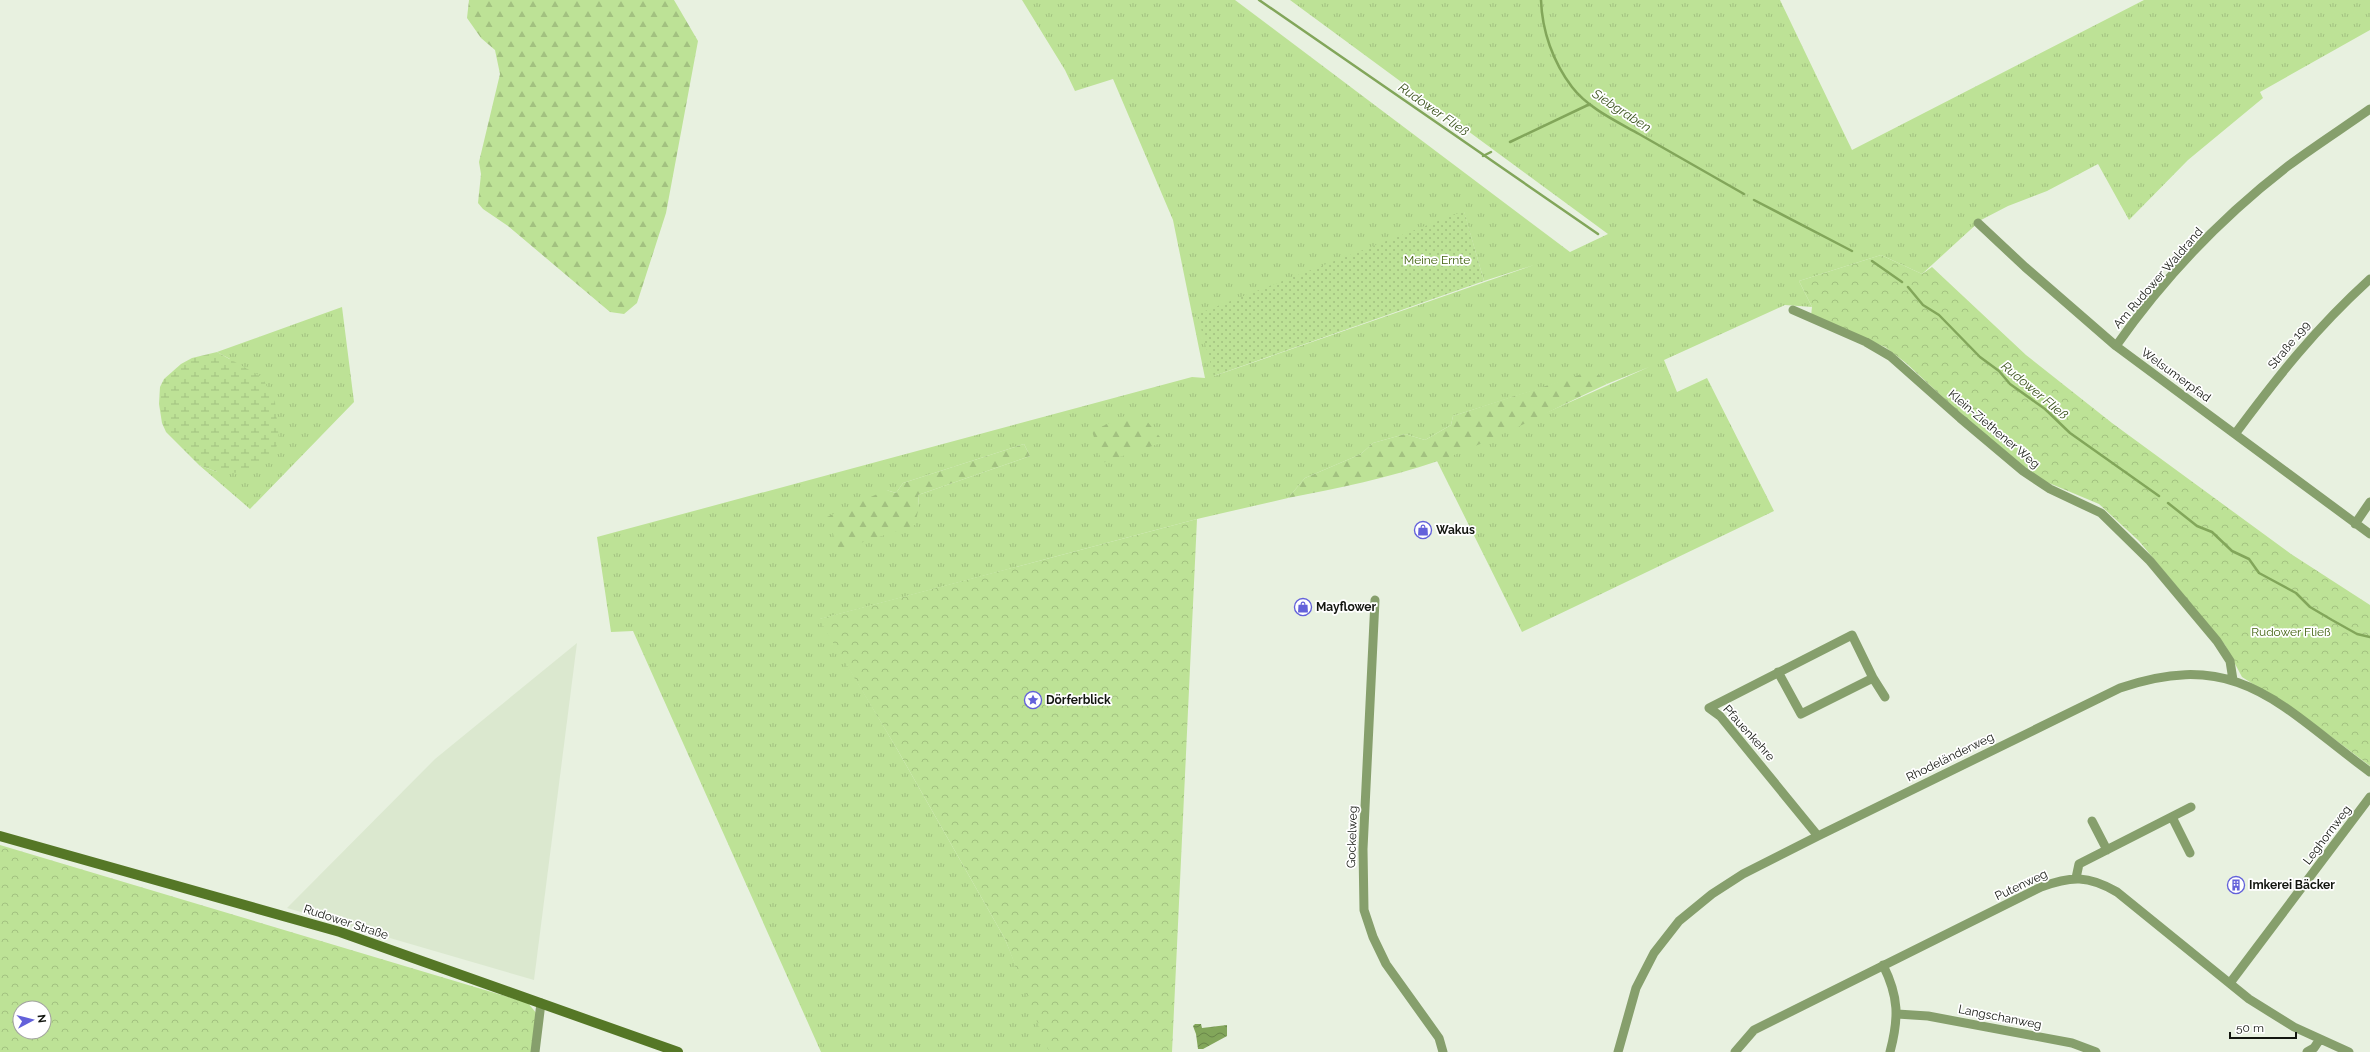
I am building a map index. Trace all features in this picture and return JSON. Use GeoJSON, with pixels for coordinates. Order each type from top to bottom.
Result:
{"type":"FeatureCollection","features":[{"type":"Feature","properties":{"kind":"street","name":"Am Rudower Waldrand"},"geometry":{"type":"LineString","coordinates":[[2116,346],[2170,279],[2228,218],[2287,167],[2370,109]]}},
{"type":"Feature","properties":{"kind":"street","name":"Welsumerpfad"},"geometry":{"type":"LineString","coordinates":[[1978,223],[2025,267],[2116,346],[2370,534]]}},
{"type":"Feature","properties":{"kind":"street","name":"Straße 199"},"geometry":{"type":"LineString","coordinates":[[2235,434],[2276,379],[2321,326],[2370,279]]}},
{"type":"Feature","properties":{"kind":"street","name":"Klein-Ziethener Weg"},"geometry":{"type":"LineString","coordinates":[[1793,310],[1866,342],[1890,356],[1965,423],[2023,471],[2050,488],[2101,513],[2150,561],[2217,641],[2230,661],[2233,680]]}},
{"type":"Feature","properties":{"kind":"street"},"geometry":{"type":"LineString","coordinates":[[2355,524],[2370,502]]}},
{"type":"Feature","properties":{"kind":"street","name":"Gockelweg"},"geometry":{"type":"LineString","coordinates":[[1375,600],[1363,849],[1364,910],[1373,937],[1386,964],[1439,1038],[1443,1052]]}},
{"type":"Feature","properties":{"kind":"street","name":"Pfauenkehre"},"geometry":{"type":"LineString","coordinates":[[1818,836],[1720,716],[1709,708],[1852,635],[1873,678]]}},
{"type":"Feature","properties":{"kind":"street"},"geometry":{"type":"LineString","coordinates":[[1778,672],[1801,714],[1873,678],[1885,697]]}},
{"type":"Feature","properties":{"kind":"street","name":"Rhodeländerweg"},"geometry":{"type":"LineString","coordinates":[[1618,1052],[1625,1021],[1644,969],[1666,936],[1679,921],[1696,906],[1727,884],[1818,836],[2120,688],[2146,680],[2181,674],[2202,674],[2233,680],[2273,700],[2311,725],[2370,772]]}},
{"type":"Feature","properties":{"kind":"street","name":"Leghornweg"},"geometry":{"type":"LineString","coordinates":[[2230,983],[2370,797]]}},
{"type":"Feature","properties":{"kind":"street"},"geometry":{"type":"LineString","coordinates":[[2076,878],[2079,864],[2191,808]]}},
{"type":"Feature","properties":{"kind":"street"},"geometry":{"type":"LineString","coordinates":[[2172,817],[2190,853]]}},
{"type":"Feature","properties":{"kind":"street"},"geometry":{"type":"LineString","coordinates":[[2092,821],[2107,850]]}},
{"type":"Feature","properties":{"kind":"street","name":"Rudower Straße"},"geometry":{"type":"LineString","coordinates":[[0,836],[340,932],[678,1052]]}},
{"type":"Feature","properties":{"kind":"street","name":"Putenweg"},"geometry":{"type":"LineString","coordinates":[[1735,1052],[1754,1030],[2040,887],[2076,878],[2094,881],[2117,892],[2230,983],[2269,1012],[2348,1052]]}},
{"type":"Feature","properties":{"kind":"street"},"geometry":{"type":"LineString","coordinates":[[1883,966],[1895,993],[1897,1014],[1890,1052]]}},
{"type":"Feature","properties":{"kind":"street"},"geometry":{"type":"LineString","coordinates":[[535,1052],[541,1003]]}},
{"type":"Feature","properties":{"kind":"street","name":"Langschanweg"},"geometry":{"type":"LineString","coordinates":[[1897,1014],[1928,1016],[2064,1042],[2096,1052]]}},
{"type":"Feature","properties":{"kind":"street"},"geometry":{"type":"LineString","coordinates":[[2307,1052],[2314,1048],[2320,1039]]}},
{"type":"Feature","properties":{"kind":"shaded area"},"geometry":{"type":"Polygon","coordinates":[[[577,643],[534,980],[287,908],[435,759],[577,643]]]}},
{"type":"Feature","properties":{"kind":"green space"},"geometry":{"type":"Polygon","coordinates":[[[469,0],[674,0],[698,41],[666,213],[637,303],[624,314],[610,312],[508,226],[483,209],[478,203],[481,174],[479,162],[500,74],[495,50],[481,38],[467,18],[469,0]]]}},
{"type":"Feature","properties":{"kind":"green space"},"geometry":{"type":"Polygon","coordinates":[[[1022,0],[1235,0],[1570,252],[1608,234],[1290,0],[1780,0],[1852,150],[2144,0],[2370,0],[2370,30],[2260,92],[2263,98],[2188,160],[2129,220],[2098,164],[2047,191],[2008,206],[1981,220],[1922,274],[1881,255],[1799,281],[1812,307],[1785,305],[1664,360],[1677,392],[1707,378],[1774,511],[1522,632],[1437,461],[1649,367],[1607,384],[1595,371],[1453,416],[1451,425],[1425,440],[1405,434],[1373,443],[1361,454],[1305,478],[1288,498],[1197,519],[820,619],[897,749],[1005,939],[1051,1052],[821,1052],[633,631],[611,632],[597,537],[1192,377],[1205,378],[1173,220],[1113,79],[1075,91],[1065,70],[1022,0]],[[1464,212],[1214,376],[1534,265],[1484,281],[1464,212]],[[1024,444],[903,483],[896,493],[886,490],[919,506],[918,495],[1030,456],[1024,444]]]}},
{"type":"Feature","properties":{"kind":"green space","name":"Meine Ernte"},"geometry":{"type":"Polygon","coordinates":[[[1464,211],[1484,281],[1214,376],[1197,314],[1464,211]]]}},
{"type":"Feature","properties":{"kind":"green space","name":"Rudower Fließ"},"geometry":{"type":"Polygon","coordinates":[[[1881,255],[1922,274],[1932,267],[2026,355],[2112,423],[2291,554],[2370,605],[2370,766],[2305,717],[2242,677],[2225,645],[2139,541],[2099,504],[2037,478],[1961,414],[1906,363],[1885,347],[1811,316],[1812,307],[1799,281],[1881,255]]]}},
{"type":"Feature","properties":{"kind":"green space"},"geometry":{"type":"Polygon","coordinates":[[[342,307],[354,402],[250,509],[199,465],[217,472],[230,359],[217,352],[342,307]]]}},
{"type":"Feature","properties":{"kind":"green space"},"geometry":{"type":"Polygon","coordinates":[[[217,352],[262,377],[275,402],[279,440],[272,458],[243,473],[217,472],[199,465],[166,432],[162,423],[159,404],[160,387],[164,379],[181,364],[192,358],[217,352]]]}},
{"type":"Feature","properties":{"kind":"green space"},"geometry":{"type":"Polygon","coordinates":[[[1595,370],[1607,384],[1460,453],[1382,478],[1288,498],[1305,478],[1361,454],[1373,443],[1405,434],[1425,440],[1451,425],[1453,416],[1595,370]]]}},
{"type":"Feature","properties":{"kind":"green space"},"geometry":{"type":"Polygon","coordinates":[[[1125,416],[1146,420],[1164,442],[1102,463],[1092,431],[1125,416]]]}},
{"type":"Feature","properties":{"kind":"green space"},"geometry":{"type":"Polygon","coordinates":[[[1024,444],[1030,456],[918,495],[919,506],[915,525],[839,550],[827,517],[886,490],[896,493],[903,483],[1024,444]]]}},
{"type":"Feature","properties":{"kind":"green space","name":"Dörferblick"},"geometry":{"type":"Polygon","coordinates":[[[1197,519],[1172,1052],[1049,1052],[1005,939],[897,749],[819,619],[1197,519]]]}},
{"type":"Feature","properties":{"kind":"green space"},"geometry":{"type":"Polygon","coordinates":[[[0,845],[528,1003],[537,1014],[532,1052],[0,1052],[0,845]]]}},
{"type":"Feature","properties":{"kind":"water"},"geometry":{"type":"Polygon","coordinates":[[[1195,1024],[1201,1024],[1202,1028],[1227,1025],[1227,1036],[1203,1049],[1198,1049],[1196,1034],[1193,1026],[1195,1024]]]}},
{"type":"Feature","properties":{"kind":"waterway","name":"Rudower Fließ"},"geometry":{"type":"LineString","coordinates":[[1259,0],[1598,234]]}},
{"type":"Feature","properties":{"kind":"waterway","name":"Siebgraben"},"geometry":{"type":"LineString","coordinates":[[1541,0],[1546,35],[1554,57],[1565,77],[1579,95],[1594,108],[1612,119],[1744,194]]}},
{"type":"Feature","properties":{"kind":"waterway"},"geometry":{"type":"LineString","coordinates":[[1510,142],[1590,104]]}},
{"type":"Feature","properties":{"kind":"waterway","name":"Rudower Fließ"},"geometry":{"type":"LineString","coordinates":[[1483,156],[1491,152]]}},
{"type":"Feature","properties":{"kind":"waterway","name":"Siebgraben"},"geometry":{"type":"LineString","coordinates":[[1754,200],[1852,251]]}},
{"type":"Feature","properties":{"kind":"waterway","name":"Siebgraben"},"geometry":{"type":"LineString","coordinates":[[1872,261],[1902,282]]}},
{"type":"Feature","properties":{"kind":"waterway","name":"Rudower Fließ"},"geometry":{"type":"LineString","coordinates":[[1908,287],[1923,305],[1939,315],[1980,357],[1999,371],[2010,384],[2045,409],[2070,433],[2159,496]]}},
{"type":"Feature","properties":{"kind":"waterway","name":"Rudower Fließ"},"geometry":{"type":"LineString","coordinates":[[2168,503],[2197,526],[2212,532],[2232,551],[2249,559],[2259,573],[2296,593],[2310,607],[2357,634],[2370,637]]}},
{"type":"Feature","properties":{"kind":"place","name":"Wakus"},"geometry":{"type":"Point","coordinates":[1423,530]}},
{"type":"Feature","properties":{"kind":"place","name":"Mayflower"},"geometry":{"type":"Point","coordinates":[1303,607]}},
{"type":"Feature","properties":{"kind":"place","name":"Dörferblick"},"geometry":{"type":"Point","coordinates":[1033,700]}},
{"type":"Feature","properties":{"kind":"place","name":"Imkerei Bäcker"},"geometry":{"type":"Point","coordinates":[2236,885]}}]}
